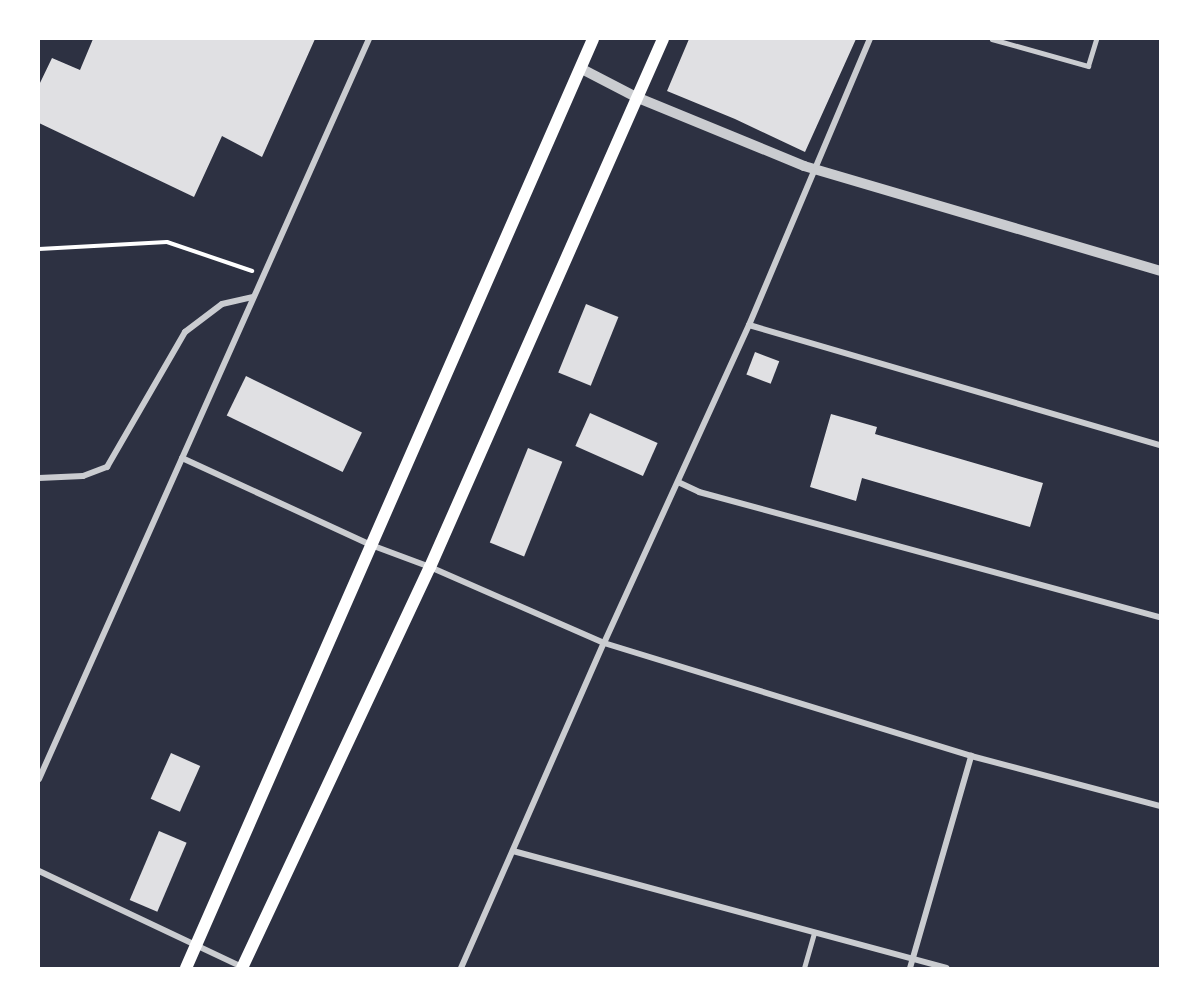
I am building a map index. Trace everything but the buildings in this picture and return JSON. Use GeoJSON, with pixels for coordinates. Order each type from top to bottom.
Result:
{"type":"FeatureCollection","features":[{"type":"Feature","properties":{"kind":"main road"},"geometry":{"type":"LineString","coordinates":[[186,968],[593,39]]}},
{"type":"Feature","properties":{"kind":"main road"},"geometry":{"type":"LineString","coordinates":[[243,968],[430,567],[663,39]]}},
{"type":"Feature","properties":{"kind":"street"},"geometry":{"type":"LineString","coordinates":[[39,778],[369,39]]}},
{"type":"Feature","properties":{"kind":"street"},"geometry":{"type":"LineString","coordinates":[[461,968],[604,643],[749,325],[870,39]]}},
{"type":"Feature","properties":{"kind":"street"},"geometry":{"type":"LineString","coordinates":[[580,68],[636,97],[815,170],[1160,271]]}},
{"type":"Feature","properties":{"kind":"street"},"geometry":{"type":"LineString","coordinates":[[39,478],[83,476],[107,467],[185,332],[222,304],[254,297]]}},
{"type":"Feature","properties":{"kind":"street"},"geometry":{"type":"LineString","coordinates":[[749,325],[1160,445]]}},
{"type":"Feature","properties":{"kind":"street"},"geometry":{"type":"LineString","coordinates":[[182,458],[371,545],[430,567],[604,643],[971,756],[1160,806]]}},
{"type":"Feature","properties":{"kind":"street"},"geometry":{"type":"LineString","coordinates":[[678,482],[699,492],[1160,617]]}},
{"type":"Feature","properties":{"kind":"street"},"geometry":{"type":"LineString","coordinates":[[910,968],[971,756]]}},
{"type":"Feature","properties":{"kind":"street"},"geometry":{"type":"LineString","coordinates":[[513,851],[947,968]]}},
{"type":"Feature","properties":{"kind":"street"},"geometry":{"type":"LineString","coordinates":[[39,871],[243,968]]}},
{"type":"Feature","properties":{"kind":"lane"},"geometry":{"type":"LineString","coordinates":[[992,39],[1088,66],[1096,39]]}},
{"type":"Feature","properties":{"kind":"lane"},"geometry":{"type":"LineString","coordinates":[[804,968],[814,933]]}},
{"type":"Feature","properties":{"kind":"path"},"geometry":{"type":"LineString","coordinates":[[39,249],[167,242],[264,275]]}}]}
